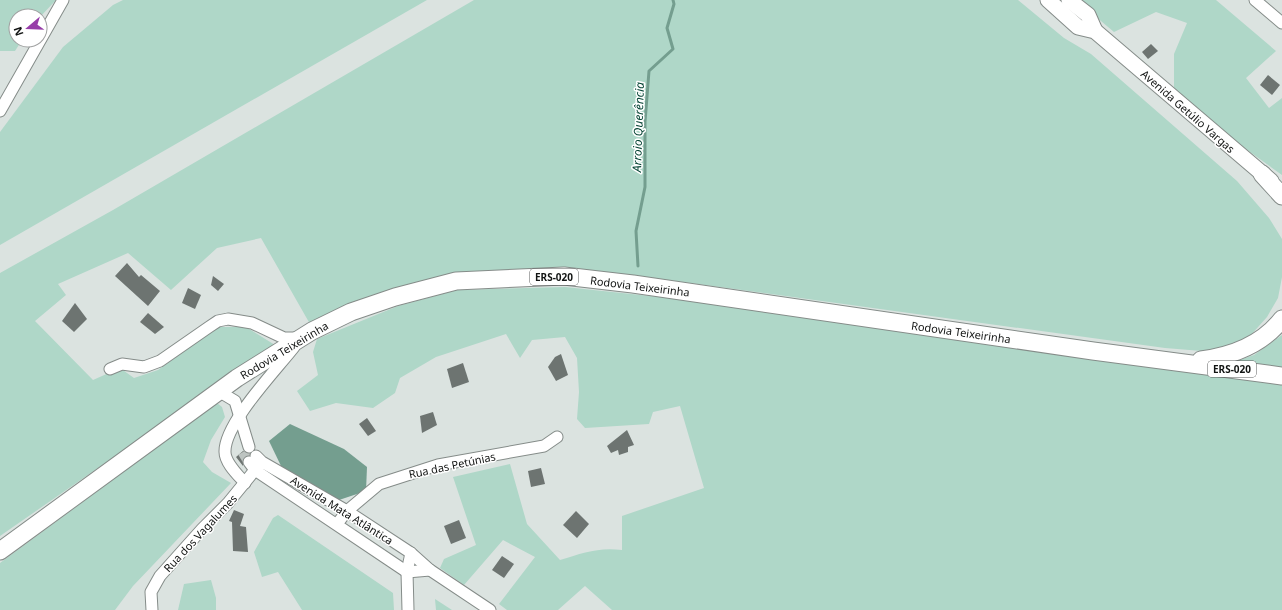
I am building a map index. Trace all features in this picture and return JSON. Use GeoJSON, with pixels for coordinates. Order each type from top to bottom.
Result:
{"type":"FeatureCollection","features":[{"type":"Feature","properties":{"kind":"main road","name":"Avenida Getúlio Vargas"},"geometry":{"type":"LineString","coordinates":[[1048,0],[1078,26],[1095,32],[1262,174],[1282,189]]}},
{"type":"Feature","properties":{"kind":"main road","name":"Avenida Getúlio Vargas"},"geometry":{"type":"LineString","coordinates":[[1069,0],[1088,16],[1095,32]]}},
{"type":"Feature","properties":{"kind":"main road"},"geometry":{"type":"LineString","coordinates":[[1262,174],[1282,196]]}},
{"type":"Feature","properties":{"kind":"main road","name":"Rodovia Teixeirinha"},"geometry":{"type":"LineString","coordinates":[[0,551],[220,392],[237,378],[300,338],[351,312],[395,297],[456,281],[564,276],[633,284],[1181,363],[1282,376]]}},
{"type":"Feature","properties":{"kind":"main road"},"geometry":{"type":"LineString","coordinates":[[1181,363],[1236,353],[1263,338],[1282,319]]}},
{"type":"Feature","properties":{"kind":"street"},"geometry":{"type":"LineString","coordinates":[[0,111],[63,0]]}},
{"type":"Feature","properties":{"kind":"street"},"geometry":{"type":"LineString","coordinates":[[1255,0],[1282,23]]}},
{"type":"Feature","properties":{"kind":"street"},"geometry":{"type":"LineString","coordinates":[[110,369],[122,364],[144,367],[160,361],[218,322],[228,319],[252,323],[284,338],[300,338]]}},
{"type":"Feature","properties":{"kind":"street"},"geometry":{"type":"LineString","coordinates":[[245,483],[227,460],[225,446],[239,415],[300,338]]}},
{"type":"Feature","properties":{"kind":"street"},"geometry":{"type":"LineString","coordinates":[[220,392],[235,401],[246,449]]}},
{"type":"Feature","properties":{"kind":"street","name":"Rua das Petúnias"},"geometry":{"type":"LineString","coordinates":[[337,524],[347,511],[379,484],[438,466],[544,446],[557,437]]}},
{"type":"Feature","properties":{"kind":"street","name":"Rua dos Vagalumes"},"geometry":{"type":"LineString","coordinates":[[150,609],[151,592],[160,576],[245,483],[255,462]]}},
{"type":"Feature","properties":{"kind":"street","name":"Avenida Mata Atlântica"},"geometry":{"type":"LineString","coordinates":[[255,462],[347,511],[411,553],[430,570],[490,610]]}},
{"type":"Feature","properties":{"kind":"street","name":"Avenida Mata Atlântica"},"geometry":{"type":"LineString","coordinates":[[255,462],[337,524],[407,572]]}},
{"type":"Feature","properties":{"kind":"street"},"geometry":{"type":"LineString","coordinates":[[408,610],[407,572],[411,553]]}},
{"type":"Feature","properties":{"kind":"street"},"geometry":{"type":"LineString","coordinates":[[407,572],[430,570]]}},
{"type":"Feature","properties":{"kind":"shaded area"},"geometry":{"type":"Polygon","coordinates":[[[0,0],[56,0],[48,8],[8,8],[8,48],[17,48],[15,51],[0,51],[0,0]]]}},
{"type":"Feature","properties":{"kind":"shaded area"},"geometry":{"type":"Polygon","coordinates":[[[123,0],[427,0],[0,245],[0,132],[63,47],[113,5],[123,0]]]}},
{"type":"Feature","properties":{"kind":"shaded area"},"geometry":{"type":"Polygon","coordinates":[[[474,0],[1018,0],[1064,38],[1091,54],[1237,181],[1269,218],[1282,239],[1282,277],[1278,298],[1267,317],[1250,336],[1233,347],[1214,352],[1165,348],[639,276],[568,270],[497,272],[310,324],[261,238],[217,248],[171,290],[128,253],[58,284],[66,295],[35,321],[93,380],[120,368],[134,378],[158,370],[218,327],[246,327],[275,345],[0,536],[0,273],[113,210],[474,0]]]}},
{"type":"Feature","properties":{"kind":"shaded area"},"geometry":{"type":"Polygon","coordinates":[[[1076,0],[1216,0],[1276,51],[1246,78],[1269,108],[1282,98],[1282,175],[1236,142],[1174,88],[1174,54],[1187,23],[1156,12],[1114,32],[1076,0]]]}},
{"type":"Feature","properties":{"kind":"shaded area"},"geometry":{"type":"Polygon","coordinates":[[[565,287],[669,298],[1282,385],[1282,610],[612,610],[585,586],[558,610],[507,610],[499,604],[535,557],[503,540],[464,585],[440,568],[444,559],[476,545],[453,477],[510,464],[527,524],[560,560],[598,550],[622,550],[622,516],[704,488],[680,406],[653,412],[649,424],[585,428],[577,419],[579,392],[577,358],[565,337],[532,340],[520,358],[506,334],[436,357],[400,378],[395,393],[373,408],[336,403],[310,411],[297,391],[318,375],[313,352],[317,339],[398,306],[457,290],[565,287]]]}},
{"type":"Feature","properties":{"kind":"shaded area"},"geometry":{"type":"Polygon","coordinates":[[[1282,335],[1282,369],[1234,362],[1254,355],[1282,335]]]}},
{"type":"Feature","properties":{"kind":"shaded area"},"geometry":{"type":"Polygon","coordinates":[[[217,403],[222,407],[225,417],[211,440],[203,462],[212,472],[231,483],[133,586],[115,610],[0,610],[0,563],[217,403]]]}},
{"type":"Feature","properties":{"kind":"shaded area"},"geometry":{"type":"Polygon","coordinates":[[[290,424],[344,449],[367,467],[366,491],[339,500],[282,468],[269,441],[290,424]]]}},
{"type":"Feature","properties":{"kind":"shaded area"},"geometry":{"type":"Polygon","coordinates":[[[278,515],[393,593],[394,610],[302,610],[278,572],[262,577],[254,552],[273,518],[278,515]]]}},
{"type":"Feature","properties":{"kind":"shaded area"},"geometry":{"type":"Polygon","coordinates":[[[211,580],[216,598],[216,610],[178,610],[184,584],[211,580]]]}},
{"type":"Feature","properties":{"kind":"shaded area"},"geometry":{"type":"Polygon","coordinates":[[[435,599],[452,610],[436,610],[435,599]]]}},
{"type":"Feature","properties":{"kind":"building"},"geometry":{"type":"Polygon","coordinates":[[[1151,44],[1158,51],[1148,59],[1142,52],[1151,44]]]}},
{"type":"Feature","properties":{"kind":"building"},"geometry":{"type":"Polygon","coordinates":[[[1268,75],[1280,85],[1272,95],[1260,85],[1268,75]]]}},
{"type":"Feature","properties":{"kind":"building"},"geometry":{"type":"Polygon","coordinates":[[[127,263],[139,277],[141,275],[160,291],[148,306],[115,276],[127,263]]]}},
{"type":"Feature","properties":{"kind":"building"},"geometry":{"type":"Polygon","coordinates":[[[213,276],[224,284],[218,291],[211,285],[213,276]]]}},
{"type":"Feature","properties":{"kind":"building"},"geometry":{"type":"Polygon","coordinates":[[[188,288],[201,295],[195,309],[182,303],[188,288]]]}},
{"type":"Feature","properties":{"kind":"building"},"geometry":{"type":"Polygon","coordinates":[[[75,303],[87,319],[74,332],[62,321],[75,303]]]}},
{"type":"Feature","properties":{"kind":"building"},"geometry":{"type":"Polygon","coordinates":[[[148,313],[164,327],[155,334],[140,322],[148,313]]]}},
{"type":"Feature","properties":{"kind":"building"},"geometry":{"type":"Polygon","coordinates":[[[561,354],[568,375],[556,381],[548,367],[555,357],[561,354]]]}},
{"type":"Feature","properties":{"kind":"building"},"geometry":{"type":"Polygon","coordinates":[[[463,363],[469,382],[452,388],[447,369],[463,363]]]}},
{"type":"Feature","properties":{"kind":"building"},"geometry":{"type":"Polygon","coordinates":[[[433,412],[437,425],[422,433],[420,416],[433,412]]]}},
{"type":"Feature","properties":{"kind":"building"},"geometry":{"type":"Polygon","coordinates":[[[367,418],[376,431],[368,436],[359,424],[367,418]]]}},
{"type":"Feature","properties":{"kind":"building"},"geometry":{"type":"Polygon","coordinates":[[[627,430],[634,445],[628,447],[628,452],[619,455],[618,450],[611,453],[607,446],[627,430]]]}},
{"type":"Feature","properties":{"kind":"building"},"geometry":{"type":"Polygon","coordinates":[[[243,451],[249,454],[243,459],[243,466],[236,457],[243,451]]]}},
{"type":"Feature","properties":{"kind":"building"},"geometry":{"type":"Polygon","coordinates":[[[541,468],[545,484],[531,487],[528,471],[541,468]]]}},
{"type":"Feature","properties":{"kind":"building"},"geometry":{"type":"Polygon","coordinates":[[[234,510],[244,514],[240,526],[246,527],[248,552],[233,551],[232,522],[229,521],[234,510]]]}},
{"type":"Feature","properties":{"kind":"building"},"geometry":{"type":"Polygon","coordinates":[[[576,511],[589,524],[577,538],[563,525],[576,511]]]}},
{"type":"Feature","properties":{"kind":"building"},"geometry":{"type":"Polygon","coordinates":[[[459,520],[466,538],[451,544],[444,526],[459,520]]]}},
{"type":"Feature","properties":{"kind":"building"},"geometry":{"type":"Polygon","coordinates":[[[502,556],[514,564],[504,578],[492,570],[502,556]]]}},
{"type":"Feature","properties":{"kind":"waterway","name":"Arroio Querência"},"geometry":{"type":"LineString","coordinates":[[638,266],[636,231],[645,187],[645,122],[649,71],[673,49],[667,28],[674,4],[673,0]]}},
{"type":"Feature","properties":{"kind":"tunnel"},"geometry":{"type":"LineString","coordinates":[[243,452],[249,462]]}}]}
